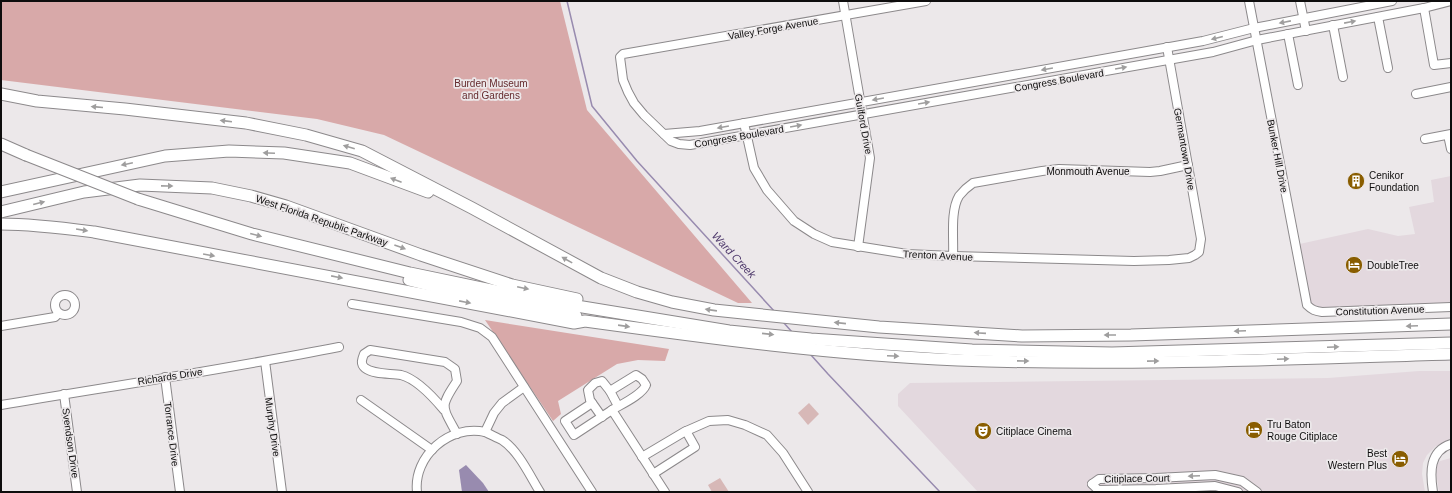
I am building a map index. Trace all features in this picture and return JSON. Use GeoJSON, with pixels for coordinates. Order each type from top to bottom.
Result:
{"type":"FeatureCollection","features":[{"type":"Feature","properties":{"kind":"highway"},"geometry":{"type":"LineString","coordinates":[[1,94],[37,101],[246,123],[306,135],[362,151],[472,208],[601,278],[636,292],[693,307],[879,326],[1022,336],[1139,335],[1451,324]]}},
{"type":"Feature","properties":{"kind":"highway"},"geometry":{"type":"LineString","coordinates":[[1,144],[138,199],[252,234],[306,248],[410,273],[540,300],[729,330],[819,339],[972,350],[1112,353],[1451,342]]}},
{"type":"Feature","properties":{"kind":"highway"},"geometry":{"type":"LineString","coordinates":[[1,192],[165,156],[229,151],[284,153],[350,163],[472,208]]}},
{"type":"Feature","properties":{"kind":"highway","name":"West Florida Republic Parkway"},"geometry":{"type":"LineString","coordinates":[[1,212],[84,192],[140,185],[212,188],[251,196],[286,206],[421,256],[512,285],[612,307],[635,316]]}},
{"type":"Feature","properties":{"kind":"highway"},"geometry":{"type":"LineString","coordinates":[[1,224],[46,225],[94,232],[574,323],[586,321],[767,345],[855,353],[958,360],[1088,362],[1255,360],[1451,354]]}},
{"type":"Feature","properties":{"kind":"highway"},"geometry":{"type":"LineString","coordinates":[[306,248],[331,261],[445,289],[576,316],[586,321]]}},
{"type":"Feature","properties":{"kind":"street","name":"Guilford Drive"},"geometry":{"type":"LineString","coordinates":[[843,1],[870,158],[858,247]]}},
{"type":"Feature","properties":{"kind":"street","name":"Valley Forge Avenue"},"geometry":{"type":"LineString","coordinates":[[664,134],[644,115],[628,92],[623,80],[620,57],[623,54],[926,1]]}},
{"type":"Feature","properties":{"kind":"street","name":"Bunker Hill Drive"},"geometry":{"type":"LineString","coordinates":[[1249,1],[1305,299],[1310,309]]}},
{"type":"Feature","properties":{"kind":"street"},"geometry":{"type":"LineString","coordinates":[[1300,1],[1306,31]]}},
{"type":"Feature","properties":{"kind":"street","name":"Congress Boulevard"},"geometry":{"type":"LineString","coordinates":[[664,134],[699,131],[1167,47],[1203,42],[1254,28],[1391,1]]}},
{"type":"Feature","properties":{"kind":"street"},"geometry":{"type":"LineString","coordinates":[[1391,1],[1394,14]]}},
{"type":"Feature","properties":{"kind":"street","name":"Congress Boulevard"},"geometry":{"type":"LineString","coordinates":[[664,134],[671,141],[679,144],[690,145],[1213,52],[1256,40],[1424,8],[1451,1]]}},
{"type":"Feature","properties":{"kind":"street"},"geometry":{"type":"LineString","coordinates":[[1424,8],[1434,65],[1451,63]]}},
{"type":"Feature","properties":{"kind":"street"},"geometry":{"type":"LineString","coordinates":[[1378,17],[1388,68]]}},
{"type":"Feature","properties":{"kind":"street"},"geometry":{"type":"LineString","coordinates":[[1333,25],[1343,77]]}},
{"type":"Feature","properties":{"kind":"street"},"geometry":{"type":"LineString","coordinates":[[1288,34],[1298,86]]}},
{"type":"Feature","properties":{"kind":"street","name":"Germantown Drive"},"geometry":{"type":"LineString","coordinates":[[1167,47],[1201,240],[1199,252]]}},
{"type":"Feature","properties":{"kind":"street"},"geometry":{"type":"LineString","coordinates":[[1065,66],[1068,78]]}},
{"type":"Feature","properties":{"kind":"street"},"geometry":{"type":"LineString","coordinates":[[962,84],[965,96]]}},
{"type":"Feature","properties":{"kind":"street"},"geometry":{"type":"LineString","coordinates":[[1416,94],[1451,87]]}},
{"type":"Feature","properties":{"kind":"street","name":"Trenton Avenue"},"geometry":{"type":"LineString","coordinates":[[744,123],[754,168],[767,190],[794,221],[814,234],[832,242],[907,254],[1134,261],[1189,258],[1199,252]]}},
{"type":"Feature","properties":{"kind":"street"},"geometry":{"type":"LineString","coordinates":[[699,131],[701,142]]}},
{"type":"Feature","properties":{"kind":"street"},"geometry":{"type":"LineString","coordinates":[[1425,139],[1450,134],[1451,149]]}},
{"type":"Feature","properties":{"kind":"street","name":"Monmouth Avenue"},"geometry":{"type":"LineString","coordinates":[[954,256],[954,209],[958,198],[964,190],[973,183],[1042,170],[1059,169],[1150,172],[1188,166]]}},
{"type":"Feature","properties":{"kind":"street"},"geometry":{"type":"LineString","coordinates":[[352,304],[462,322],[480,328],[492,337],[592,492]]}},
{"type":"Feature","properties":{"kind":"street","name":"Constitution Avenue"},"geometry":{"type":"LineString","coordinates":[[1310,309],[1322,312],[1451,307]]}},
{"type":"Feature","properties":{"kind":"street"},"geometry":{"type":"LineString","coordinates":[[1,326],[55,317],[58,314]]}},
{"type":"Feature","properties":{"kind":"street","name":"Richards Drive"},"geometry":{"type":"LineString","coordinates":[[1,405],[339,347]]}},
{"type":"Feature","properties":{"kind":"street"},"geometry":{"type":"LineString","coordinates":[[444,410],[445,400],[457,381],[455,370],[445,362],[370,350],[364,354],[362,361],[363,366],[369,370],[403,376],[415,382],[434,398],[444,410],[457,434]]}},
{"type":"Feature","properties":{"kind":"street","name":"Murphy Drive"},"geometry":{"type":"LineString","coordinates":[[264,361],[282,492]]}},
{"type":"Feature","properties":{"kind":"street"},"geometry":{"type":"LineString","coordinates":[[592,403],[565,421],[574,435],[644,390],[646,385],[642,379],[636,375],[610,391]]}},
{"type":"Feature","properties":{"kind":"street","name":"Torrance Drive"},"geometry":{"type":"LineString","coordinates":[[165,377],[180,492]]}},
{"type":"Feature","properties":{"kind":"street"},"geometry":{"type":"LineString","coordinates":[[602,417],[592,403],[588,390],[595,383],[602,381],[610,391],[615,408],[642,457],[665,492]]}},
{"type":"Feature","properties":{"kind":"street"},"geometry":{"type":"LineString","coordinates":[[485,432],[494,412],[502,403],[524,387]]}},
{"type":"Feature","properties":{"kind":"street","name":"Svendson Drive"},"geometry":{"type":"LineString","coordinates":[[64,394],[77,492]]}},
{"type":"Feature","properties":{"kind":"street"},"geometry":{"type":"LineString","coordinates":[[361,400],[432,450]]}},
{"type":"Feature","properties":{"kind":"street"},"geometry":{"type":"LineString","coordinates":[[642,457],[686,431],[709,421],[728,420],[758,430],[767,435],[783,453],[808,492]]}},
{"type":"Feature","properties":{"kind":"street"},"geometry":{"type":"LineString","coordinates":[[653,474],[695,447],[686,431]]}},
{"type":"Feature","properties":{"kind":"street"},"geometry":{"type":"LineString","coordinates":[[417,492],[418,475],[423,461],[432,450],[449,437],[457,434],[466,432],[485,432],[502,441],[512,449],[540,492]]}},
{"type":"Feature","properties":{"kind":"street"},"geometry":{"type":"LineString","coordinates":[[1433,492],[1430,472],[1436,456],[1442,449],[1451,444]]}},
{"type":"Feature","properties":{"kind":"street"},"geometry":{"type":"LineString","coordinates":[[1219,487],[1221,476]]}},
{"type":"Feature","properties":{"kind":"street","name":"Citiplace Court"},"geometry":{"type":"LineString","coordinates":[[1238,492],[1219,487],[1098,490],[1092,488],[1099,479],[1221,476],[1242,481],[1257,492]]}},
{"type":"Feature","properties":{"kind":"street"},"geometry":{"type":"LineString","coordinates":[[1156,478],[1156,489]]}},
{"type":"Feature","properties":{"kind":"shaded area"},"geometry":{"type":"Polygon","coordinates":[[[1451,176],[1451,307],[1315,311],[1307,305],[1295,245],[1368,229],[1398,236],[1415,234],[1409,207],[1434,202],[1431,180],[1451,176]]]}},
{"type":"Feature","properties":{"kind":"shaded area"},"geometry":{"type":"Polygon","coordinates":[[[1419,371],[1451,371],[1451,445],[1442,449],[1436,446],[1427,455],[1423,463],[1422,474],[1425,492],[978,492],[898,406],[898,394],[910,383],[1328,378],[1419,371]]]}},
{"type":"Feature","properties":{"kind":"shaded area"},"geometry":{"type":"Polygon","coordinates":[[[809,403],[819,414],[808,425],[798,413],[809,403]]]}},
{"type":"Feature","properties":{"kind":"shaded area"},"geometry":{"type":"Polygon","coordinates":[[[1451,458],[1451,492],[1439,492],[1436,472],[1437,465],[1440,461],[1451,458]]]}},
{"type":"Feature","properties":{"kind":"shaded area"},"geometry":{"type":"Polygon","coordinates":[[[466,465],[483,483],[489,492],[462,492],[459,470],[466,465]]]}},
{"type":"Feature","properties":{"kind":"shaded area"},"geometry":{"type":"Polygon","coordinates":[[[720,478],[729,492],[712,492],[708,485],[720,478]]]}},
{"type":"Feature","properties":{"kind":"green space","name":"Burden Museum and Gardens"},"geometry":{"type":"Polygon","coordinates":[[[1,1],[560,1],[587,110],[752,303],[738,303],[384,135],[317,119],[1,80],[1,1]]]}},
{"type":"Feature","properties":{"kind":"green space"},"geometry":{"type":"Polygon","coordinates":[[[485,320],[669,349],[665,361],[638,360],[617,364],[558,401],[561,414],[553,421],[485,320]]]}},
{"type":"Feature","properties":{"kind":"waterway","name":"Ward Creek"},"geometry":{"type":"LineString","coordinates":[[567,1],[592,106],[637,161],[775,312]]}},
{"type":"Feature","properties":{"kind":"waterway","name":"Ward Creek"},"geometry":{"type":"LineString","coordinates":[[784,323],[792,332]]}},
{"type":"Feature","properties":{"kind":"waterway","name":"Ward Creek"},"geometry":{"type":"LineString","coordinates":[[811,355],[940,492]]}},
{"type":"Feature","properties":{"kind":"place","name":"Cenikor Foundation"},"geometry":{"type":"Point","coordinates":[1356,181]}},
{"type":"Feature","properties":{"kind":"place","name":"DoubleTree"},"geometry":{"type":"Point","coordinates":[1354,265]}},
{"type":"Feature","properties":{"kind":"place","name":"Tru Baton Rouge Citiplace"},"geometry":{"type":"Point","coordinates":[1254,430]}},
{"type":"Feature","properties":{"kind":"place","name":"Citiplace Cinema"},"geometry":{"type":"Point","coordinates":[983,431]}},
{"type":"Feature","properties":{"kind":"place","name":"Best Western Plus"},"geometry":{"type":"Point","coordinates":[1400,459]}}]}
